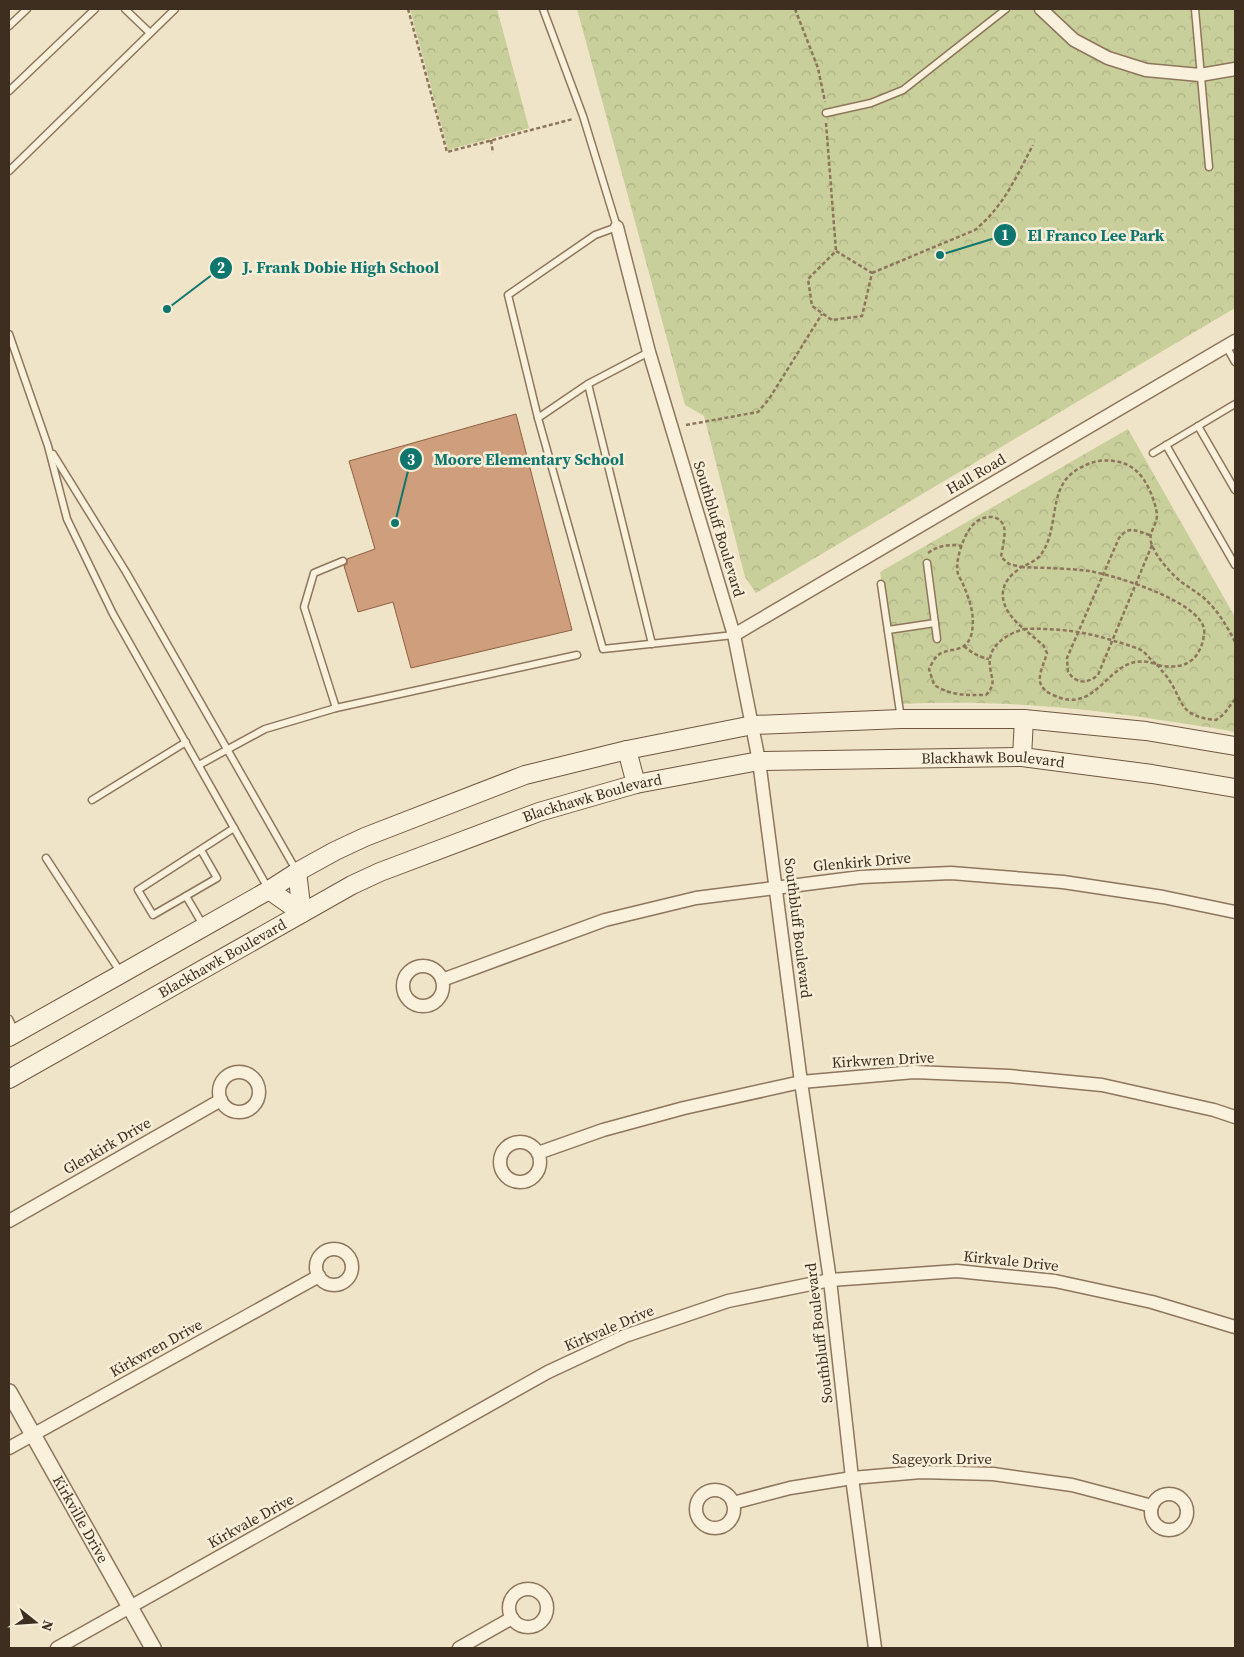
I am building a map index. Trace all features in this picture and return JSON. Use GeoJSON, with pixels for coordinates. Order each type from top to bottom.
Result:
{"type":"FeatureCollection","features":[{"type":"Feature","properties":{"kind":"main road"},"geometry":{"type":"LineString","coordinates":[[11,1030],[121,974],[269,890],[335,850],[365,836],[525,776],[627,750],[753,725],[902,719],[1024,719],[1146,731],[1235,746]]}},
{"type":"Feature","properties":{"kind":"main road"},"geometry":{"type":"LineString","coordinates":[[1022,757],[1024,719]]}},
{"type":"Feature","properties":{"kind":"main road"},"geometry":{"type":"LineString","coordinates":[[627,750],[636,784]]}},
{"type":"Feature","properties":{"kind":"main road","name":"Blackhawk Boulevard"},"geometry":{"type":"LineString","coordinates":[[9,1079],[352,885],[380,872],[539,812],[636,784],[760,761],[1022,757],[1152,774],[1235,788]]}},
{"type":"Feature","properties":{"kind":"main road"},"geometry":{"type":"LineString","coordinates":[[297,872],[302,913]]}},
{"type":"Feature","properties":{"kind":"main road"},"geometry":{"type":"LineString","coordinates":[[269,890],[302,913]]}},
{"type":"Feature","properties":{"kind":"street"},"geometry":{"type":"LineString","coordinates":[[1042,9],[1074,40],[1108,58],[1146,70],[1200,74],[1235,69]]}},
{"type":"Feature","properties":{"kind":"street","name":"Southbluff Boulevard"},"geometry":{"type":"LineString","coordinates":[[617,226],[649,352],[734,635],[760,761],[801,1082],[830,1280],[852,1478],[875,1648]]}},
{"type":"Feature","properties":{"kind":"street","name":"Hall Road"},"geometry":{"type":"LineString","coordinates":[[734,635],[1231,343]]}},
{"type":"Feature","properties":{"kind":"street","name":"Glenkirk Drive"},"geometry":{"type":"LineString","coordinates":[[442,980],[605,920],[696,898],[861,877],[950,873],[1063,882],[1163,897],[1235,912]]}},
{"type":"Feature","properties":{"kind":"street","name":"Kirkwren Drive"},"geometry":{"type":"LineString","coordinates":[[538,1153],[603,1130],[684,1108],[801,1082],[914,1072],[1009,1076],[1102,1086],[1214,1110],[1235,1117]]}},
{"type":"Feature","properties":{"kind":"street","name":"Glenkirk Drive"},"geometry":{"type":"LineString","coordinates":[[9,1221],[220,1100]]}},
{"type":"Feature","properties":{"kind":"street","name":"Kirkvale Drive"},"geometry":{"type":"LineString","coordinates":[[57,1648],[548,1372],[624,1336],[728,1301],[830,1280],[957,1271],[1055,1281],[1152,1302],[1235,1327]]}},
{"type":"Feature","properties":{"kind":"street","name":"Kirkwren Drive"},"geometry":{"type":"LineString","coordinates":[[9,1448],[319,1276]]}},
{"type":"Feature","properties":{"kind":"street","name":"Kirkville Drive"},"geometry":{"type":"LineString","coordinates":[[9,1392],[153,1648]]}},
{"type":"Feature","properties":{"kind":"street","name":"Sageyork Drive"},"geometry":{"type":"LineString","coordinates":[[733,1503],[790,1488],[852,1478],[921,1472],[993,1474],[1072,1485],[1152,1506]]}},
{"type":"Feature","properties":{"kind":"street"},"geometry":{"type":"LineString","coordinates":[[459,1648],[512,1618]]}},
{"type":"Feature","properties":{"kind":"lane"},"geometry":{"type":"LineString","coordinates":[[9,26],[27,9]]}},
{"type":"Feature","properties":{"kind":"lane"},"geometry":{"type":"LineString","coordinates":[[9,92],[94,9]]}},
{"type":"Feature","properties":{"kind":"lane"},"geometry":{"type":"LineString","coordinates":[[125,9],[150,33]]}},
{"type":"Feature","properties":{"kind":"lane"},"geometry":{"type":"LineString","coordinates":[[9,170],[175,9]]}},
{"type":"Feature","properties":{"kind":"lane"},"geometry":{"type":"LineString","coordinates":[[543,9],[583,116],[617,226],[595,234],[508,296],[538,418],[603,649],[734,635]]}},
{"type":"Feature","properties":{"kind":"lane"},"geometry":{"type":"LineString","coordinates":[[826,113],[871,103],[903,90],[1006,9]]}},
{"type":"Feature","properties":{"kind":"lane"},"geometry":{"type":"LineString","coordinates":[[1195,9],[1209,167]]}},
{"type":"Feature","properties":{"kind":"lane"},"geometry":{"type":"LineString","coordinates":[[9,334],[48,446],[68,519],[113,614],[269,890]]}},
{"type":"Feature","properties":{"kind":"lane"},"geometry":{"type":"LineString","coordinates":[[1231,343],[1235,362]]}},
{"type":"Feature","properties":{"kind":"lane"},"geometry":{"type":"LineString","coordinates":[[538,418],[588,384],[649,352]]}},
{"type":"Feature","properties":{"kind":"lane"},"geometry":{"type":"LineString","coordinates":[[588,384],[652,644]]}},
{"type":"Feature","properties":{"kind":"lane"},"geometry":{"type":"LineString","coordinates":[[1153,453],[1235,404]]}},
{"type":"Feature","properties":{"kind":"lane"},"geometry":{"type":"LineString","coordinates":[[1198,426],[1235,490]]}},
{"type":"Feature","properties":{"kind":"lane"},"geometry":{"type":"LineString","coordinates":[[1166,445],[1235,564]]}},
{"type":"Feature","properties":{"kind":"lane"},"geometry":{"type":"LineString","coordinates":[[48,446],[126,572],[297,872]]}},
{"type":"Feature","properties":{"kind":"lane"},"geometry":{"type":"LineString","coordinates":[[336,708],[304,607],[314,573],[342,561]]}},
{"type":"Feature","properties":{"kind":"lane"},"geometry":{"type":"LineString","coordinates":[[927,563],[937,639]]}},
{"type":"Feature","properties":{"kind":"lane"},"geometry":{"type":"LineString","coordinates":[[881,584],[902,719]]}},
{"type":"Feature","properties":{"kind":"lane"},"geometry":{"type":"LineString","coordinates":[[888,630],[935,623]]}},
{"type":"Feature","properties":{"kind":"lane"},"geometry":{"type":"LineString","coordinates":[[199,765],[266,729],[336,708],[578,654]]}},
{"type":"Feature","properties":{"kind":"lane"},"geometry":{"type":"LineString","coordinates":[[92,800],[186,742]]}},
{"type":"Feature","properties":{"kind":"lane"},"geometry":{"type":"LineString","coordinates":[[201,850],[217,878],[153,915],[138,890],[234,828]]}},
{"type":"Feature","properties":{"kind":"lane"},"geometry":{"type":"LineString","coordinates":[[46,858],[121,974]]}},
{"type":"Feature","properties":{"kind":"lane"},"geometry":{"type":"LineString","coordinates":[[186,896],[203,926]]}},
{"type":"Feature","properties":{"kind":"path"},"geometry":{"type":"LineString","coordinates":[[408,9],[447,152],[573,118]]}},
{"type":"Feature","properties":{"kind":"path"},"geometry":{"type":"LineString","coordinates":[[795,9],[818,68],[824,94],[836,251],[808,279],[812,306],[832,320],[862,316],[872,273]]}},
{"type":"Feature","properties":{"kind":"path"},"geometry":{"type":"LineString","coordinates":[[491,140],[494,153]]}},
{"type":"Feature","properties":{"kind":"path"},"geometry":{"type":"LineString","coordinates":[[872,273],[975,230],[1002,203],[1033,145]]}},
{"type":"Feature","properties":{"kind":"path"},"geometry":{"type":"LineString","coordinates":[[836,251],[872,273]]}},
{"type":"Feature","properties":{"kind":"path"},"geometry":{"type":"LineString","coordinates":[[671,428],[758,412],[769,399],[822,314]]}},
{"type":"Feature","properties":{"kind":"path"},"geometry":{"type":"LineString","coordinates":[[1235,642],[1216,610],[1166,566],[1152,545],[1150,535],[1157,516],[1151,493],[1143,478],[1132,467],[1121,462],[1097,460],[1083,466],[1070,474],[1066,479],[1057,497],[1049,541],[1042,554],[1031,563],[1021,567],[1008,579],[1004,599],[1006,609],[1010,616],[1024,630],[1043,645],[1047,653],[1039,678],[1041,686],[1046,692],[1072,701],[1085,698],[1097,690],[1113,674],[1129,664],[1140,661],[1156,664],[1176,667],[1194,659],[1200,651],[1204,629],[1195,615],[1187,608],[1136,584],[1103,574],[1074,569],[1021,567],[1009,564],[1001,558],[1004,527],[993,516],[983,517],[973,523],[966,535],[957,564],[958,574],[973,610],[973,625],[970,638],[964,646],[938,656],[929,669],[934,685],[946,693],[986,695],[992,688],[993,676],[989,659],[995,647],[1002,639],[1014,632],[1024,630],[1079,631],[1113,640],[1140,650],[1149,656],[1156,664],[1169,678],[1184,707],[1193,715],[1216,720],[1224,714],[1235,700]]}},
{"type":"Feature","properties":{"kind":"path"},"geometry":{"type":"LineString","coordinates":[[1150,535],[1128,530],[1119,538],[1068,658],[1066,665],[1068,672],[1078,681],[1085,683],[1093,680],[1098,675],[1152,545]]}},
{"type":"Feature","properties":{"kind":"path"},"geometry":{"type":"LineString","coordinates":[[927,563],[926,555],[938,547],[949,544],[962,546]]}},
{"type":"Feature","properties":{"kind":"path"},"geometry":{"type":"LineString","coordinates":[[964,646],[972,653],[989,659]]}},
{"type":"Feature","properties":{"kind":"green space"},"geometry":{"type":"Polygon","coordinates":[[[410,9],[497,9],[529,128],[448,150],[410,9]]]}},
{"type":"Feature","properties":{"kind":"green space"},"geometry":{"type":"Polygon","coordinates":[[[577,9],[1235,9],[1235,308],[756,593],[745,577],[704,416],[685,405],[577,9]]]}},
{"type":"Feature","properties":{"kind":"green space"},"geometry":{"type":"Polygon","coordinates":[[[1128,429],[1235,617],[1235,732],[1128,715],[1030,705],[965,703],[899,704],[880,572],[1128,429]]]}},
{"type":"Feature","properties":{"kind":"building"},"geometry":{"type":"Polygon","coordinates":[[[516,414],[572,630],[411,668],[393,602],[358,612],[344,566],[347,564],[347,559],[375,549],[349,461],[516,414]]]}},
{"type":"Feature","properties":{"kind":"place","name":"El Franco Lee Park"},"geometry":{"type":"Point","coordinates":[940,255]}},
{"type":"Feature","properties":{"kind":"place","name":"J. Frank Dobie High School"},"geometry":{"type":"Point","coordinates":[167,309]}},
{"type":"Feature","properties":{"kind":"place","name":"Moore Elementary School"},"geometry":{"type":"Point","coordinates":[395,523]}}]}
